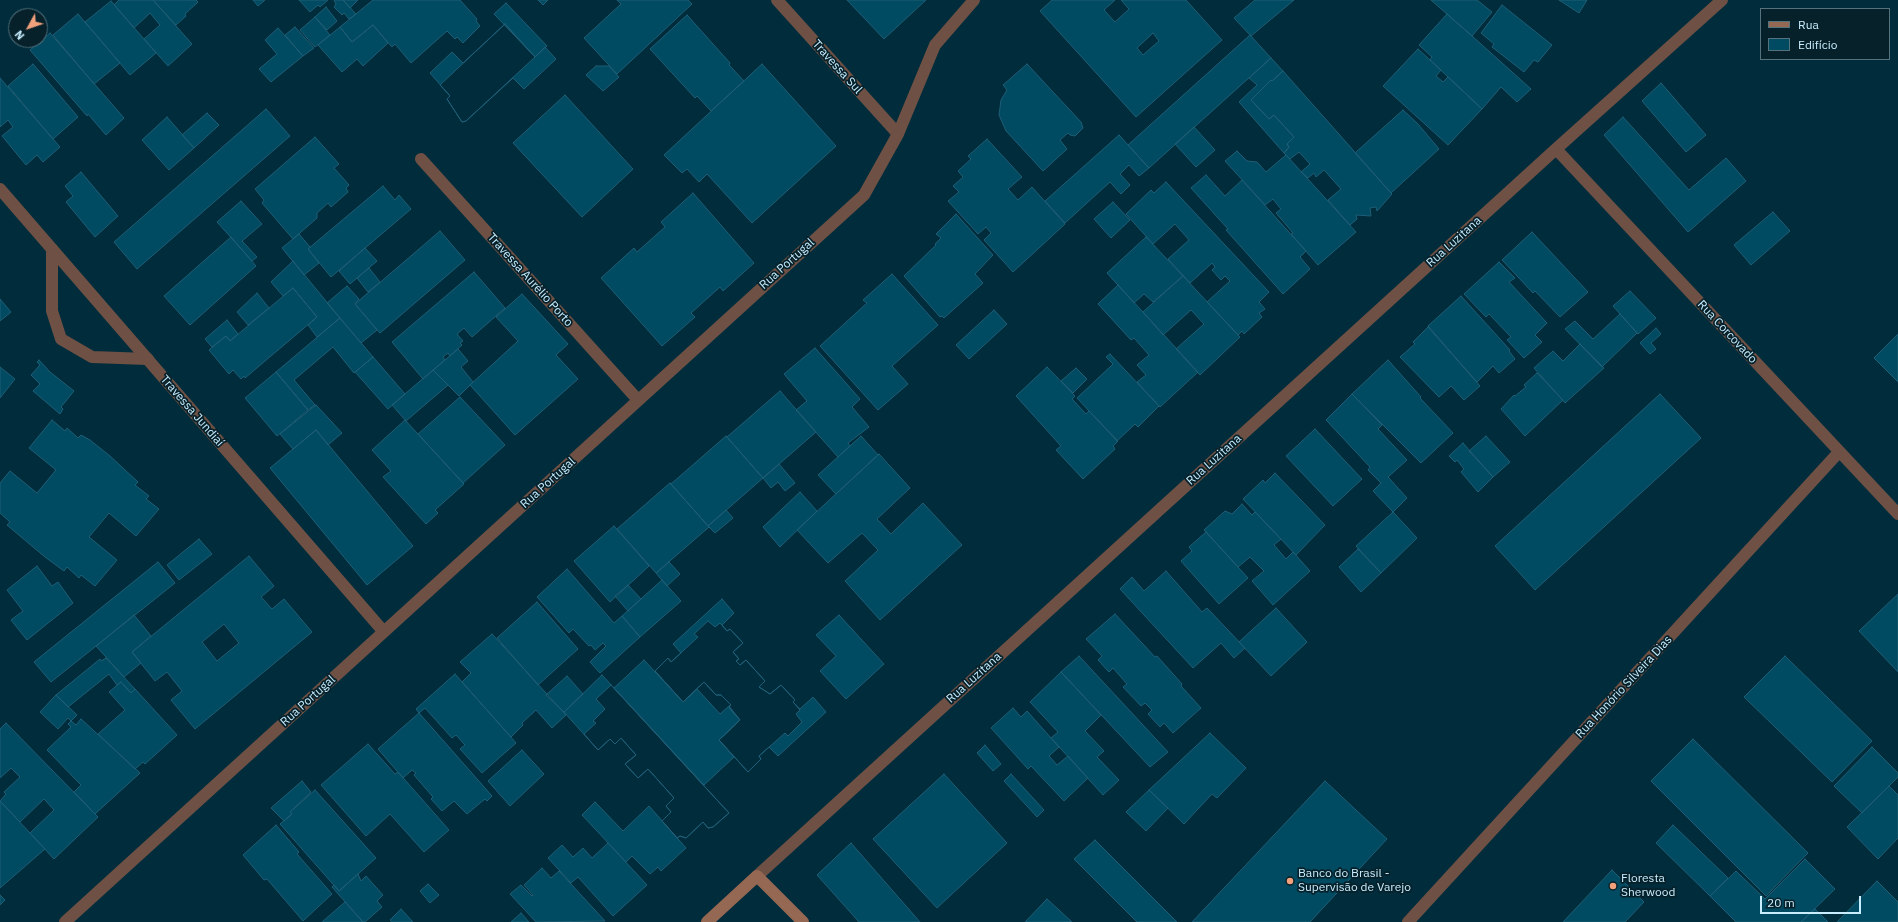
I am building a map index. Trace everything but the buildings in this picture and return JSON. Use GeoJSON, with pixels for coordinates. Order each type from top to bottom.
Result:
{"type":"FeatureCollection","features":[{"type":"Feature","properties":{"kind":"street","name":"Travessa Sul"},"geometry":{"type":"LineString","coordinates":[[777,0],[898,134]]}},
{"type":"Feature","properties":{"kind":"street","name":"Rua Portugal"},"geometry":{"type":"LineString","coordinates":[[65,922],[864,195],[898,134],[935,45],[974,0]]}},
{"type":"Feature","properties":{"kind":"street","name":"Rua Luzitana"},"geometry":{"type":"LineString","coordinates":[[707,922],[1556,149],[1722,0]]}},
{"type":"Feature","properties":{"kind":"street","name":"Rua Corcovado"},"geometry":{"type":"LineString","coordinates":[[1556,149],[1898,514]]}},
{"type":"Feature","properties":{"kind":"street","name":"Travessa Aurélio Porto"},"geometry":{"type":"LineString","coordinates":[[421,160],[638,400]]}},
{"type":"Feature","properties":{"kind":"street","name":"Travessa Jundiaí"},"geometry":{"type":"LineString","coordinates":[[0,189],[384,632]]}},
{"type":"Feature","properties":{"kind":"street"},"geometry":{"type":"LineString","coordinates":[[52,249],[52,311],[60,339],[92,357],[148,359]]}},
{"type":"Feature","properties":{"kind":"street","name":"Rua Honório Silveira Dias"},"geometry":{"type":"LineString","coordinates":[[1408,922],[1839,452]]}},
{"type":"Feature","properties":{"kind":"street"},"geometry":{"type":"LineString","coordinates":[[757,876],[803,922]]}},
{"type":"Feature","properties":{"kind":"place","name":"Banco do Brasil - Supervisão de Varejo"},"geometry":{"type":"Point","coordinates":[1290,881]}},
{"type":"Feature","properties":{"kind":"place","name":"Floresta Sherwood"},"geometry":{"type":"Point","coordinates":[1613,886]}}]}
